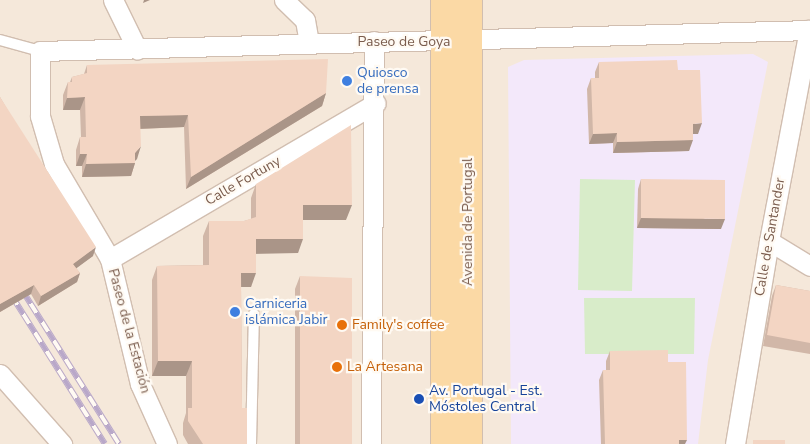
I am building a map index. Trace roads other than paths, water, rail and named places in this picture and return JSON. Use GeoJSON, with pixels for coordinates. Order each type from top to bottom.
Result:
{"type":"FeatureCollection","features":[{"type":"Feature","properties":{"kind":"main road","name":"Avenida de Portugal"},"geometry":{"type":"LineString","coordinates":[[445,0],[456,42],[468,444]]}},
{"type":"Feature","properties":{"kind":"main road","name":"Avenida de Portugal"},"geometry":{"type":"LineString","coordinates":[[445,444],[456,42],[468,0]]}},
{"type":"Feature","properties":{"kind":"street"},"geometry":{"type":"LineString","coordinates":[[113,0],[137,49]]}},
{"type":"Feature","properties":{"kind":"street"},"geometry":{"type":"LineString","coordinates":[[284,0],[305,20],[309,42]]}},
{"type":"Feature","properties":{"kind":"street","name":"Paseo de Goya"},"geometry":{"type":"LineString","coordinates":[[40,51],[309,42],[456,42],[810,30]]}},
{"type":"Feature","properties":{"kind":"street","name":"Calle de Santander"},"geometry":{"type":"LineString","coordinates":[[735,444],[768,241],[810,30]]}},
{"type":"Feature","properties":{"kind":"street"},"geometry":{"type":"LineString","coordinates":[[371,444],[376,102],[374,42]]}},
{"type":"Feature","properties":{"kind":"street","name":"Paseo de la Estación"},"geometry":{"type":"LineString","coordinates":[[40,51],[40,116],[54,164],[110,259],[140,384],[167,444]]}},
{"type":"Feature","properties":{"kind":"street","name":"Calle Fortuny"},"geometry":{"type":"LineString","coordinates":[[110,259],[376,102]]}},
{"type":"Feature","properties":{"kind":"street"},"geometry":{"type":"LineString","coordinates":[[768,241],[810,266]]}},
{"type":"Feature","properties":{"kind":"street"},"geometry":{"type":"LineString","coordinates":[[0,374],[62,444]]}},
{"type":"Feature","properties":{"kind":"lane","name":"Paseo de Goya"},"geometry":{"type":"LineString","coordinates":[[0,40],[40,51]]}},
{"type":"Feature","properties":{"kind":"lane"},"geometry":{"type":"LineString","coordinates":[[251,444],[254,314]]}},
{"type":"Feature","properties":{"kind":"railway"},"geometry":{"type":"LineString","coordinates":[[0,277],[105,444]]}},
{"type":"Feature","properties":{"kind":"railway"},"geometry":{"type":"LineString","coordinates":[[19,285],[119,444]]}},
{"type":"Feature","properties":{"kind":"place","name":"Quiosco de prensa"},"geometry":{"type":"Point","coordinates":[347,81]}},
{"type":"Feature","properties":{"kind":"place","name":"Carniceria islámica Jabir"},"geometry":{"type":"Point","coordinates":[235,312]}},
{"type":"Feature","properties":{"kind":"place","name":"Family's coffee"},"geometry":{"type":"Point","coordinates":[342,325]}},
{"type":"Feature","properties":{"kind":"place","name":"La Artesana"},"geometry":{"type":"Point","coordinates":[337,367]}},
{"type":"Feature","properties":{"kind":"place","name":"Av. Portugal - Est. Móstoles Central"},"geometry":{"type":"Point","coordinates":[419,399]}}]}
